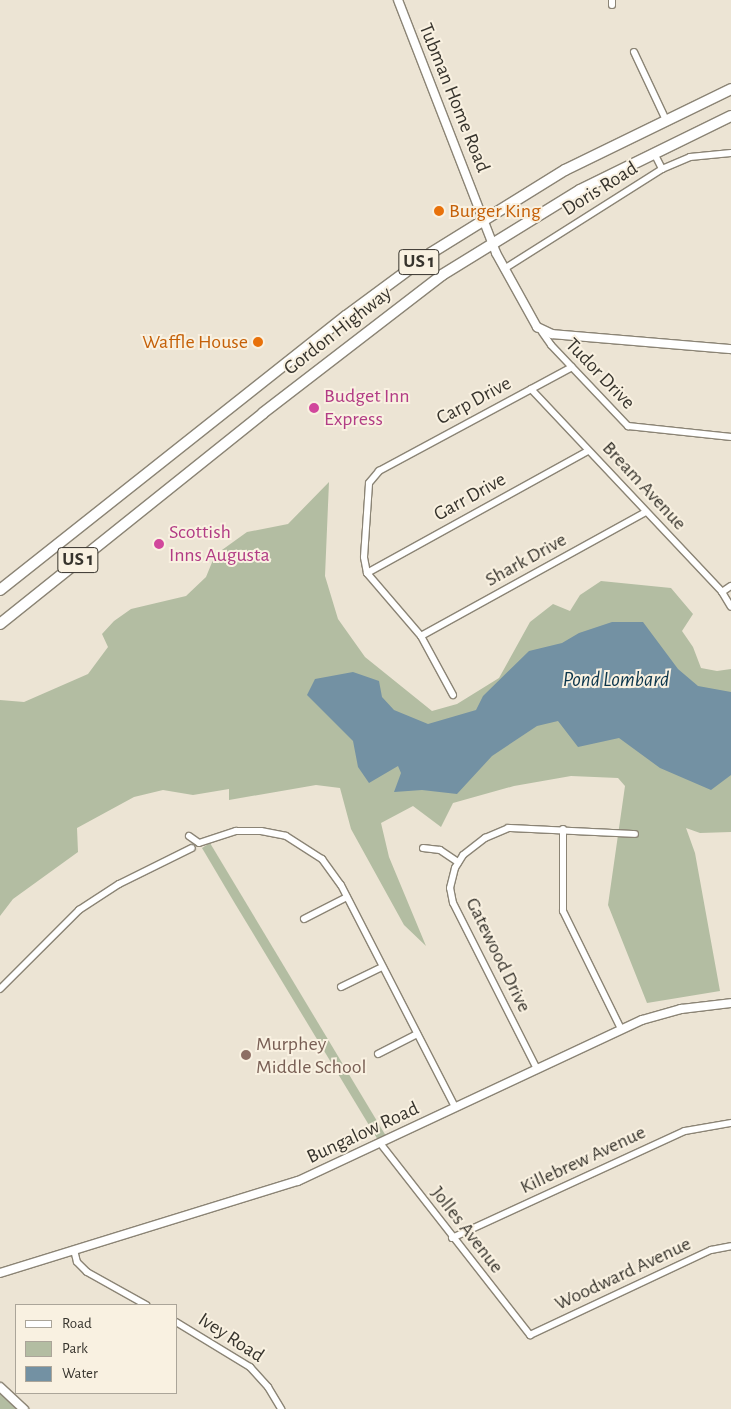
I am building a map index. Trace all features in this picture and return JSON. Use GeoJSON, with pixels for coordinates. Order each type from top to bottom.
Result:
{"type":"FeatureCollection","features":[{"type":"Feature","properties":{"kind":"highway","name":"Gordon Highway"},"geometry":{"type":"LineString","coordinates":[[0,590],[371,296],[485,218],[565,170],[731,89]]}},
{"type":"Feature","properties":{"kind":"highway","name":"Gordon Highway"},"geometry":{"type":"LineString","coordinates":[[0,624],[391,312],[493,242],[580,190],[731,116]]}},
{"type":"Feature","properties":{"kind":"street","name":"Tubman Home Road"},"geometry":{"type":"LineString","coordinates":[[398,0],[504,269],[529,316],[542,332]]}},
{"type":"Feature","properties":{"kind":"street"},"geometry":{"type":"LineString","coordinates":[[634,52],[666,120]]}},
{"type":"Feature","properties":{"kind":"street","name":"Doris Road"},"geometry":{"type":"LineString","coordinates":[[654,153],[662,169]]}},
{"type":"Feature","properties":{"kind":"street","name":"Doris Road"},"geometry":{"type":"LineString","coordinates":[[504,269],[662,169],[690,157],[731,153]]}},
{"type":"Feature","properties":{"kind":"street"},"geometry":{"type":"LineString","coordinates":[[542,332],[731,349]]}},
{"type":"Feature","properties":{"kind":"street","name":"Tudor Drive"},"geometry":{"type":"LineString","coordinates":[[542,332],[551,345],[628,426],[731,437]]}},
{"type":"Feature","properties":{"kind":"street","name":"Carp Drive"},"geometry":{"type":"LineString","coordinates":[[367,573],[364,557],[369,483],[379,471],[572,366]]}},
{"type":"Feature","properties":{"kind":"street","name":"Bream Avenue"},"geometry":{"type":"LineString","coordinates":[[531,389],[722,592],[731,607]]}},
{"type":"Feature","properties":{"kind":"street","name":"Garr Drive"},"geometry":{"type":"LineString","coordinates":[[367,573],[588,451]]}},
{"type":"Feature","properties":{"kind":"street","name":"Shark Drive"},"geometry":{"type":"LineString","coordinates":[[422,636],[646,512]]}},
{"type":"Feature","properties":{"kind":"street"},"geometry":{"type":"LineString","coordinates":[[367,573],[422,636],[453,695]]}},
{"type":"Feature","properties":{"kind":"street"},"geometry":{"type":"LineString","coordinates":[[722,592],[731,586]]}},
{"type":"Feature","properties":{"kind":"street"},"geometry":{"type":"LineString","coordinates":[[423,848],[440,850],[458,862],[499,830],[514,827],[635,834]]}},
{"type":"Feature","properties":{"kind":"street"},"geometry":{"type":"LineString","coordinates":[[563,829],[562,911],[621,1029]]}},
{"type":"Feature","properties":{"kind":"street"},"geometry":{"type":"LineString","coordinates":[[189,836],[199,843],[236,831],[261,830],[286,836],[322,859],[347,897],[455,1107]]}},
{"type":"Feature","properties":{"kind":"street"},"geometry":{"type":"LineString","coordinates":[[0,990],[79,910],[119,884],[192,848]]}},
{"type":"Feature","properties":{"kind":"street","name":"Gatewood Drive"},"geometry":{"type":"LineString","coordinates":[[458,862],[451,881],[453,903],[537,1069]]}},
{"type":"Feature","properties":{"kind":"street"},"geometry":{"type":"LineString","coordinates":[[304,920],[347,897]]}},
{"type":"Feature","properties":{"kind":"street"},"geometry":{"type":"LineString","coordinates":[[341,987],[382,966]]}},
{"type":"Feature","properties":{"kind":"street","name":"Bungalow Road"},"geometry":{"type":"LineString","coordinates":[[0,1273],[267,1193],[380,1143],[621,1029],[663,1013],[731,1003]]}},
{"type":"Feature","properties":{"kind":"street"},"geometry":{"type":"LineString","coordinates":[[378,1054],[417,1034]]}},
{"type":"Feature","properties":{"kind":"street","name":"Killebrew Avenue"},"geometry":{"type":"LineString","coordinates":[[452,1238],[685,1131],[731,1122]]}},
{"type":"Feature","properties":{"kind":"street","name":"Jolles Avenue"},"geometry":{"type":"LineString","coordinates":[[380,1143],[452,1238],[530,1335]]}},
{"type":"Feature","properties":{"kind":"street","name":"Woodward Avenue"},"geometry":{"type":"LineString","coordinates":[[530,1335],[711,1250],[731,1246]]}},
{"type":"Feature","properties":{"kind":"street"},"geometry":{"type":"LineString","coordinates":[[74,1250],[77,1262],[87,1272],[144,1304]]}},
{"type":"Feature","properties":{"kind":"street","name":"Ivey Road"},"geometry":{"type":"LineString","coordinates":[[178,1323],[246,1364],[262,1379],[281,1409]]}},
{"type":"Feature","properties":{"kind":"street"},"geometry":{"type":"LineString","coordinates":[[0,1387],[24,1409]]}},
{"type":"Feature","properties":{"kind":"green space"},"geometry":{"type":"Polygon","coordinates":[[[329,482],[325,576],[338,619],[365,657],[432,711],[457,704],[499,678],[530,622],[553,604],[570,611],[580,595],[601,581],[671,588],[693,614],[682,631],[693,647],[701,668],[717,671],[731,669],[731,832],[700,833],[686,828],[695,853],[720,991],[647,1003],[608,905],[625,786],[618,778],[571,776],[514,786],[453,803],[441,827],[413,806],[381,823],[389,857],[426,946],[404,925],[351,829],[340,788],[316,785],[229,800],[229,789],[193,795],[163,790],[134,797],[77,828],[78,852],[13,899],[0,916],[0,700],[24,702],[88,674],[108,647],[102,634],[114,621],[131,609],[186,596],[206,577],[215,555],[247,532],[288,524],[329,482]]]}},
{"type":"Feature","properties":{"kind":"green space"},"geometry":{"type":"Polygon","coordinates":[[[210,843],[386,1136],[378,1140],[234,902],[202,848],[210,843]]]}},
{"type":"Feature","properties":{"kind":"green space"},"geometry":{"type":"Polygon","coordinates":[[[0,1390],[19,1409],[0,1409],[0,1390]]]}},
{"type":"Feature","properties":{"kind":"water","name":"Pond Lombard"},"geometry":{"type":"Polygon","coordinates":[[[612,622],[643,622],[678,669],[698,686],[731,692],[731,775],[711,790],[660,768],[619,738],[578,747],[558,721],[537,726],[492,756],[457,794],[422,790],[394,792],[401,773],[398,766],[369,783],[358,767],[353,741],[307,695],[315,679],[353,672],[379,681],[382,697],[394,710],[428,724],[476,710],[483,696],[529,651],[562,643],[579,633],[612,622]]]}},
{"type":"Feature","properties":{"kind":"place","name":"Burger King"},"geometry":{"type":"Point","coordinates":[439,211]}},
{"type":"Feature","properties":{"kind":"place","name":"Waffle House"},"geometry":{"type":"Point","coordinates":[258,342]}},
{"type":"Feature","properties":{"kind":"place","name":"Budget Inn Express"},"geometry":{"type":"Point","coordinates":[314,408]}},
{"type":"Feature","properties":{"kind":"place","name":"Scottish Inns Augusta"},"geometry":{"type":"Point","coordinates":[159,544]}},
{"type":"Feature","properties":{"kind":"place","name":"Murphey Middle School"},"geometry":{"type":"Point","coordinates":[246,1055]}}]}
